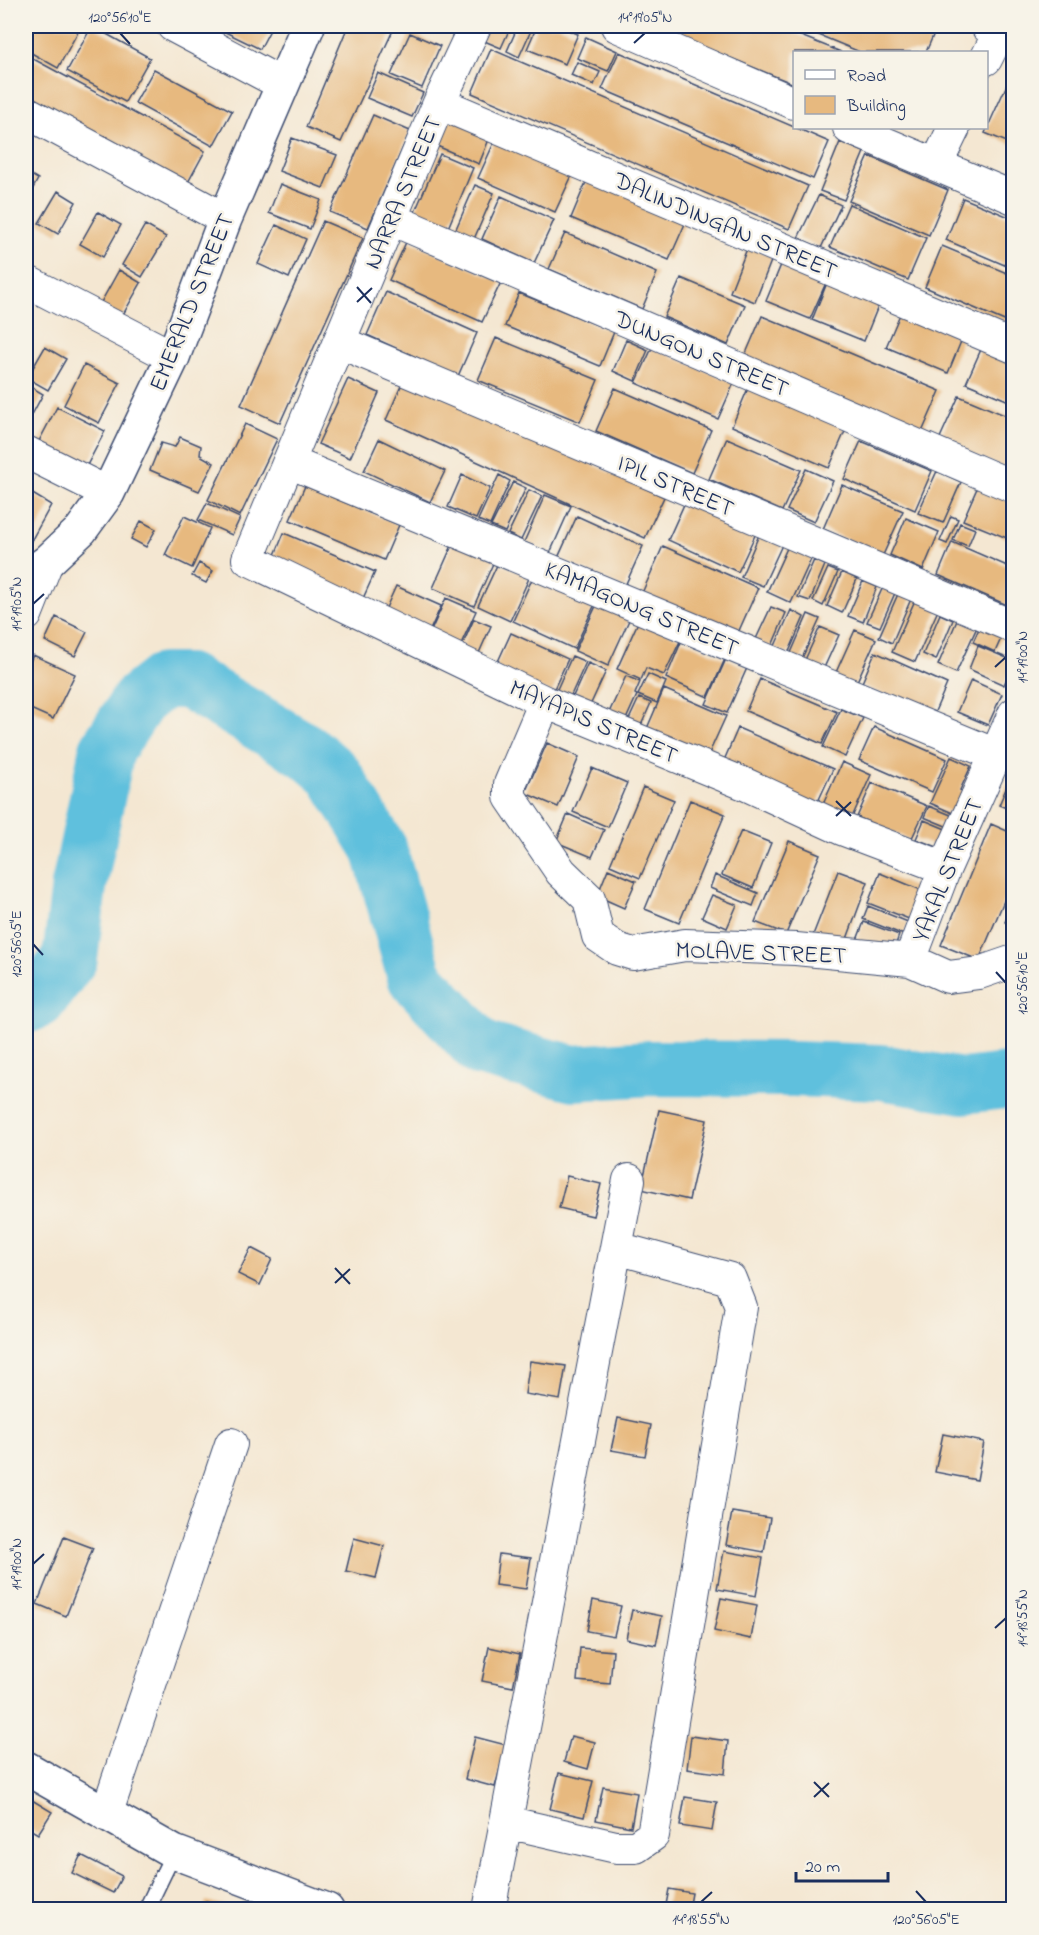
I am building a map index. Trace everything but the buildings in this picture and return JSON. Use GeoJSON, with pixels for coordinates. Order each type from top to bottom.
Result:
{"type":"FeatureCollection","features":[{"type":"Feature","properties":{"kind":"street"},"geometry":{"type":"LineString","coordinates":[[173,26],[282,84]]}},
{"type":"Feature","properties":{"kind":"street","name":"EMERALD STREET"},"geometry":{"type":"LineString","coordinates":[[26,615],[36,569],[81,530],[108,493],[173,357],[225,219],[308,26]]}},
{"type":"Feature","properties":{"kind":"street","name":"NARRA STREET"},"geometry":{"type":"LineString","coordinates":[[248,559],[439,103],[475,26]]}},
{"type":"Feature","properties":{"kind":"street"},"geometry":{"type":"LineString","coordinates":[[617,26],[793,103]]}},
{"type":"Feature","properties":{"kind":"street"},"geometry":{"type":"LineString","coordinates":[[987,26],[1000,31],[988,56]]}},
{"type":"Feature","properties":{"kind":"street","name":"DALINDINGAN STREET"},"geometry":{"type":"LineString","coordinates":[[439,103],[1014,347]]}},
{"type":"Feature","properties":{"kind":"street"},"geometry":{"type":"LineString","coordinates":[[26,112],[225,219]]}},
{"type":"Feature","properties":{"kind":"street"},"geometry":{"type":"LineString","coordinates":[[851,129],[1014,198]]}},
{"type":"Feature","properties":{"kind":"street"},"geometry":{"type":"LineString","coordinates":[[936,165],[954,129]]}},
{"type":"Feature","properties":{"kind":"street","name":"DUNGON STREET"},"geometry":{"type":"LineString","coordinates":[[390,219],[1014,487]]}},
{"type":"Feature","properties":{"kind":"street"},"geometry":{"type":"LineString","coordinates":[[26,280],[173,357]]}},
{"type":"Feature","properties":{"kind":"street","name":"IPIL STREET"},"geometry":{"type":"LineString","coordinates":[[339,342],[1014,627]]}},
{"type":"Feature","properties":{"kind":"street"},"geometry":{"type":"LineString","coordinates":[[26,452],[108,493]]}},
{"type":"Feature","properties":{"kind":"street","name":"KAMAGONG STREET"},"geometry":{"type":"LineString","coordinates":[[289,462],[996,755]]}},
{"type":"Feature","properties":{"kind":"street","name":"MAYAPIS STREET"},"geometry":{"type":"LineString","coordinates":[[248,559],[545,702],[747,785],[842,829],[945,868]]}},
{"type":"Feature","properties":{"kind":"street","name":"MOLAVE STREET"},"geometry":{"type":"LineString","coordinates":[[545,702],[510,784],[510,798],[561,872],[589,900],[598,936],[616,949],[633,954],[685,945],[784,948],[910,960],[948,977],[979,973],[1014,961]]}},
{"type":"Feature","properties":{"kind":"street","name":"YAKAL STREET"},"geometry":{"type":"LineString","coordinates":[[910,960],[945,868],[1014,714]]}},
{"type":"Feature","properties":{"kind":"street"},"geometry":{"type":"LineString","coordinates":[[489,1910],[629,1180]]}},
{"type":"Feature","properties":{"kind":"street"},"geometry":{"type":"LineString","coordinates":[[506,1822],[616,1847],[636,1847],[653,1835],[741,1306],[730,1279],[617,1248]]}},
{"type":"Feature","properties":{"kind":"street"},"geometry":{"type":"LineString","coordinates":[[106,1815],[231,1444]]}},
{"type":"Feature","properties":{"kind":"street"},"geometry":{"type":"LineString","coordinates":[[26,1768],[174,1852],[327,1910]]}},
{"type":"Feature","properties":{"kind":"lane"},"geometry":{"type":"LineString","coordinates":[[147,1910],[174,1852]]}},
{"type":"Feature","properties":{"kind":"waterway"},"geometry":{"type":"LineString","coordinates":[[26,1006],[38,1001],[70,958],[79,886],[107,750],[139,700],[163,681],[188,681],[308,752],[334,774],[379,848],[415,977],[481,1049],[574,1073],[651,1068],[793,1069],[881,1072],[963,1086],[1014,1080]]}}]}
